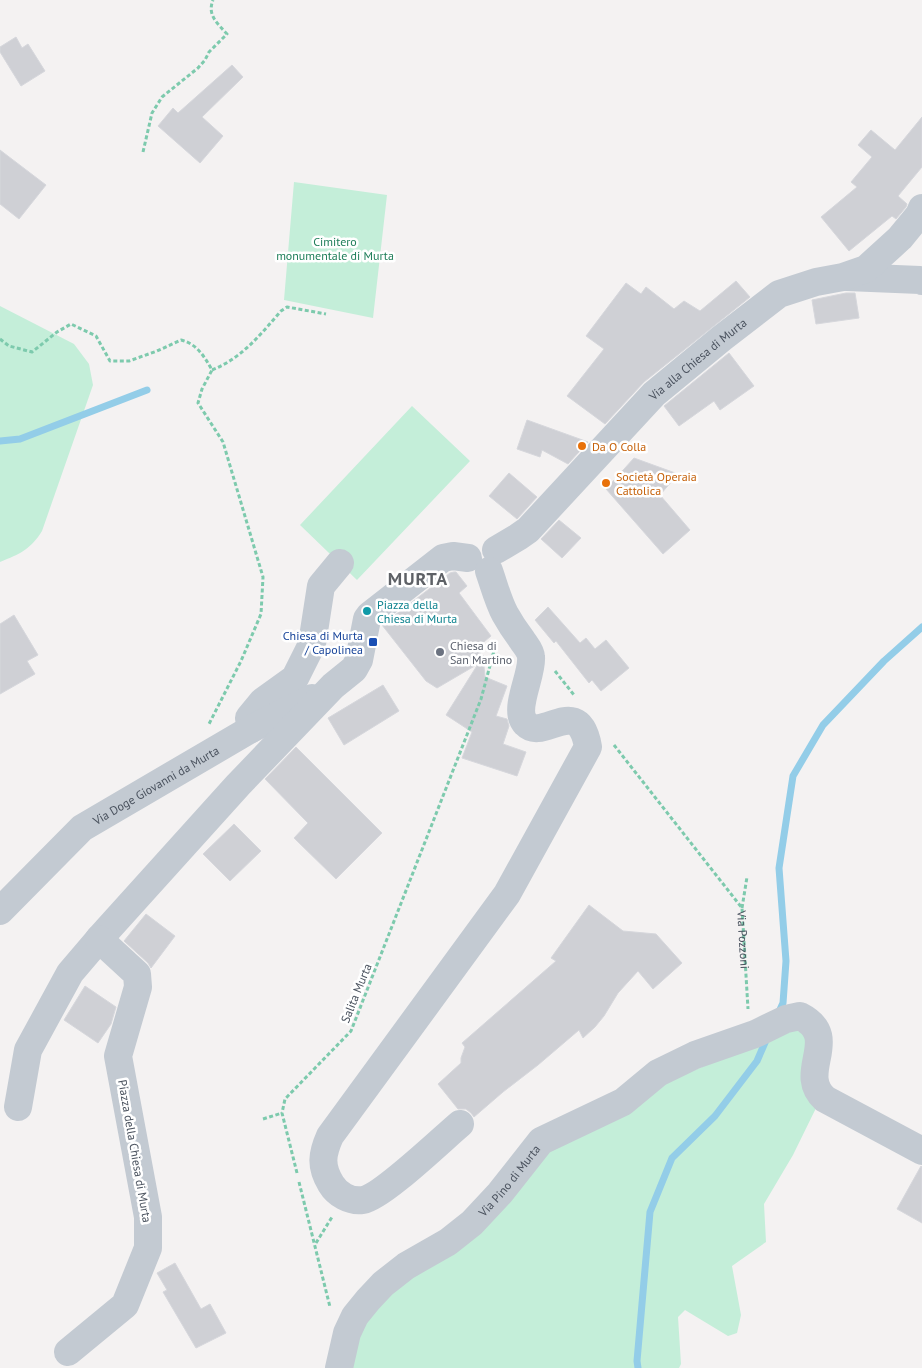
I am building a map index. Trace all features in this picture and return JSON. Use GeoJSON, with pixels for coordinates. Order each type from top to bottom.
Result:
{"type":"FeatureCollection","features":[{"type":"Feature","properties":{"kind":"street","name":"Via alla Chiesa di Murta"},"geometry":{"type":"LineString","coordinates":[[484,560],[528,530],[654,394],[730,332],[779,294],[816,282],[844,277],[866,269],[900,238],[921,212]]}},
{"type":"Feature","properties":{"kind":"street"},"geometry":{"type":"LineString","coordinates":[[844,277],[922,281]]}},
{"type":"Feature","properties":{"kind":"street"},"geometry":{"type":"LineString","coordinates":[[18,1108],[28,1050],[70,973],[99,938],[238,785],[333,686],[354,669],[359,660],[367,619],[370,615],[443,558],[452,556],[484,560],[505,614],[532,655],[521,708],[521,716],[526,724],[535,728],[543,728],[559,721],[567,720],[575,723],[586,738],[588,747],[507,894],[330,1136],[324,1150],[323,1165],[327,1177],[333,1188],[344,1197],[353,1200],[364,1200],[387,1187],[460,1124]]}},
{"type":"Feature","properties":{"kind":"street"},"geometry":{"type":"LineString","coordinates":[[251,729],[249,718],[263,700],[295,678],[312,644],[321,586],[340,563]]}},
{"type":"Feature","properties":{"kind":"street","name":"Via Doge Giovanni da Murta"},"geometry":{"type":"LineString","coordinates":[[0,911],[82,828],[251,729],[333,686]]}},
{"type":"Feature","properties":{"kind":"street","name":"Piazza della Chiesa di Murta"},"geometry":{"type":"LineString","coordinates":[[68,1352],[125,1305],[148,1248],[148,1217],[118,1056],[138,987],[138,980],[137,974],[99,938]]}},
{"type":"Feature","properties":{"kind":"street"},"geometry":{"type":"LineString","coordinates":[[755,1034],[794,1016],[800,1016],[813,1024],[819,1038],[814,1079],[820,1094],[922,1152]]}},
{"type":"Feature","properties":{"kind":"street","name":"Via Pino di Murta"},"geometry":{"type":"LineString","coordinates":[[339,1368],[347,1333],[355,1316],[368,1300],[383,1284],[406,1266],[448,1242],[472,1223],[500,1193],[541,1141],[623,1102],[658,1073],[694,1055],[755,1034]]}},
{"type":"Feature","properties":{"kind":"path"},"geometry":{"type":"LineString","coordinates":[[143,152],[152,113],[162,97],[198,68],[209,52],[226,34],[210,14],[213,0]]}},
{"type":"Feature","properties":{"kind":"path"},"geometry":{"type":"LineString","coordinates":[[211,752],[208,727],[241,661],[261,614],[263,576],[223,442],[198,403],[202,389],[212,370],[226,364],[246,349],[281,311],[287,307],[326,314]]}},
{"type":"Feature","properties":{"kind":"path"},"geometry":{"type":"LineString","coordinates":[[0,339],[9,346],[32,352],[57,332],[71,324],[96,336],[110,361],[129,361],[181,340],[188,342],[202,353],[212,370]]}},
{"type":"Feature","properties":{"kind":"path","name":"Salita Murta"},"geometry":{"type":"LineString","coordinates":[[282,1113],[285,1099],[350,1030],[481,699],[505,614]]}},
{"type":"Feature","properties":{"kind":"path"},"geometry":{"type":"LineString","coordinates":[[554,669],[578,700]]}},
{"type":"Feature","properties":{"kind":"path","name":"Via Pozzoni"},"geometry":{"type":"LineString","coordinates":[[608,738],[742,908],[747,1008],[755,1034]]}},
{"type":"Feature","properties":{"kind":"path"},"geometry":{"type":"LineString","coordinates":[[742,908],[748,877]]}},
{"type":"Feature","properties":{"kind":"path"},"geometry":{"type":"LineString","coordinates":[[263,1119],[282,1113],[331,1310]]}},
{"type":"Feature","properties":{"kind":"path"},"geometry":{"type":"LineString","coordinates":[[316,1244],[344,1197]]}},
{"type":"Feature","properties":{"kind":"green space","name":"Cimitero monumentale di Murta"},"geometry":{"type":"Polygon","coordinates":[[[294,182],[387,195],[373,318],[284,300],[294,182]]]}},
{"type":"Feature","properties":{"kind":"green space"},"geometry":{"type":"Polygon","coordinates":[[[0,306],[74,344],[89,364],[93,385],[42,531],[34,542],[24,550],[0,562],[0,306]]]}},
{"type":"Feature","properties":{"kind":"green space"},"geometry":{"type":"Polygon","coordinates":[[[412,406],[470,461],[357,580],[300,525],[412,406]]]}},
{"type":"Feature","properties":{"kind":"green space"},"geometry":{"type":"Polygon","coordinates":[[[788,1026],[806,1035],[818,1104],[793,1155],[764,1204],[766,1242],[732,1266],[741,1315],[737,1333],[728,1336],[685,1310],[678,1317],[681,1364],[679,1368],[346,1368],[367,1313],[552,1149],[661,1084],[702,1067],[788,1026]]]}},
{"type":"Feature","properties":{"kind":"building"},"geometry":{"type":"Polygon","coordinates":[[[16,37],[22,48],[28,44],[45,71],[21,86],[0,52],[0,47],[16,37]]]}},
{"type":"Feature","properties":{"kind":"building"},"geometry":{"type":"Polygon","coordinates":[[[232,65],[243,77],[202,117],[223,136],[200,163],[158,126],[173,108],[178,113],[232,65]]]}},
{"type":"Feature","properties":{"kind":"building"},"geometry":{"type":"Polygon","coordinates":[[[922,117],[922,167],[898,196],[907,204],[906,207],[896,219],[892,216],[849,251],[821,217],[857,187],[851,182],[872,157],[858,145],[871,130],[895,150],[922,117]]]}},
{"type":"Feature","properties":{"kind":"building"},"geometry":{"type":"Polygon","coordinates":[[[0,150],[46,185],[19,219],[0,204],[0,150]]]}},
{"type":"Feature","properties":{"kind":"building"},"geometry":{"type":"Polygon","coordinates":[[[736,281],[750,297],[644,382],[605,424],[567,396],[604,349],[586,336],[626,283],[641,294],[646,287],[674,309],[684,301],[700,311],[736,281]]]}},
{"type":"Feature","properties":{"kind":"building"},"geometry":{"type":"Polygon","coordinates":[[[855,293],[859,318],[816,324],[812,300],[855,293]]]}},
{"type":"Feature","properties":{"kind":"building"},"geometry":{"type":"Polygon","coordinates":[[[729,353],[754,386],[720,410],[714,401],[679,426],[664,406],[729,353]]]}},
{"type":"Feature","properties":{"kind":"building"},"geometry":{"type":"Polygon","coordinates":[[[527,420],[588,442],[568,464],[542,450],[540,457],[517,449],[527,420]]]}},
{"type":"Feature","properties":{"kind":"building"},"geometry":{"type":"Polygon","coordinates":[[[634,458],[678,474],[660,495],[690,530],[663,554],[606,489],[634,458]]]}},
{"type":"Feature","properties":{"kind":"building"},"geometry":{"type":"Polygon","coordinates":[[[509,473],[537,497],[517,519],[489,496],[509,473]]]}},
{"type":"Feature","properties":{"kind":"building"},"geometry":{"type":"Polygon","coordinates":[[[559,520],[581,538],[562,558],[541,539],[559,520]]]}},
{"type":"Feature","properties":{"kind":"building","name":"Chiesa di San Martino"},"geometry":{"type":"Polygon","coordinates":[[[456,572],[467,586],[459,593],[491,636],[478,647],[482,658],[483,655],[485,677],[507,686],[496,716],[507,719],[509,726],[503,744],[526,752],[517,776],[462,758],[472,732],[446,715],[478,664],[437,688],[426,681],[382,625],[450,573],[456,572]]]}},
{"type":"Feature","properties":{"kind":"building"},"geometry":{"type":"Polygon","coordinates":[[[548,607],[580,643],[586,638],[595,649],[606,640],[629,668],[601,691],[592,680],[589,683],[556,641],[554,643],[535,620],[548,607]]]}},
{"type":"Feature","properties":{"kind":"building"},"geometry":{"type":"Polygon","coordinates":[[[14,615],[38,655],[27,661],[35,674],[0,694],[0,624],[14,615]]]}},
{"type":"Feature","properties":{"kind":"building"},"geometry":{"type":"Polygon","coordinates":[[[383,685],[399,711],[344,745],[328,718],[383,685]]]}},
{"type":"Feature","properties":{"kind":"building"},"geometry":{"type":"Polygon","coordinates":[[[296,747],[382,833],[336,879],[294,838],[308,823],[265,779],[296,747]]]}},
{"type":"Feature","properties":{"kind":"building"},"geometry":{"type":"Polygon","coordinates":[[[234,824],[261,851],[230,881],[203,854],[234,824]]]}},
{"type":"Feature","properties":{"kind":"building"},"geometry":{"type":"Polygon","coordinates":[[[589,905],[623,931],[656,934],[682,963],[653,989],[638,971],[618,993],[595,1027],[583,1038],[579,1030],[474,1117],[466,1109],[458,1109],[438,1084],[461,1063],[465,1047],[462,1043],[556,961],[551,958],[589,905]]]}},
{"type":"Feature","properties":{"kind":"building"},"geometry":{"type":"Polygon","coordinates":[[[146,914],[175,936],[151,968],[124,941],[146,914]]]}},
{"type":"Feature","properties":{"kind":"building"},"geometry":{"type":"Polygon","coordinates":[[[85,986],[116,1007],[111,1024],[98,1043],[64,1020],[85,986]]]}},
{"type":"Feature","properties":{"kind":"building"},"geometry":{"type":"Polygon","coordinates":[[[922,1167],[922,1223],[897,1209],[922,1167]]]}},
{"type":"Feature","properties":{"kind":"building"},"geometry":{"type":"Polygon","coordinates":[[[175,1263],[201,1309],[210,1304],[226,1333],[196,1348],[163,1292],[167,1290],[157,1273],[175,1263]]]}},
{"type":"Feature","properties":{"kind":"waterway"},"geometry":{"type":"LineString","coordinates":[[0,441],[20,439],[147,390]]}},
{"type":"Feature","properties":{"kind":"waterway"},"geometry":{"type":"LineString","coordinates":[[778,1014],[783,1003],[786,961],[779,868],[793,776],[823,725],[884,661],[922,627]]}},
{"type":"Feature","properties":{"kind":"waterway"},"geometry":{"type":"LineString","coordinates":[[638,1368],[637,1361],[650,1212],[672,1158],[715,1116],[757,1061],[767,1038]]}},
{"type":"Feature","properties":{"kind":"place","name":"Da O Colla"},"geometry":{"type":"Point","coordinates":[582,446]}},
{"type":"Feature","properties":{"kind":"place","name":"Società Operaia Cattolica"},"geometry":{"type":"Point","coordinates":[606,483]}},
{"type":"Feature","properties":{"kind":"place","name":"Piazza della Chiesa di Murta"},"geometry":{"type":"Point","coordinates":[367,611]}},
{"type":"Feature","properties":{"kind":"place","name":"Chiesa di Murta / Capolinea"},"geometry":{"type":"Point","coordinates":[373,642]}},
{"type":"Feature","properties":{"kind":"place","name":"Chiesa di San Martino"},"geometry":{"type":"Point","coordinates":[440,652]}},
{"type":"Feature","properties":{"kind":"district","name":"MURTA"},"geometry":{"type":"Point","coordinates":[418,578]}}]}
